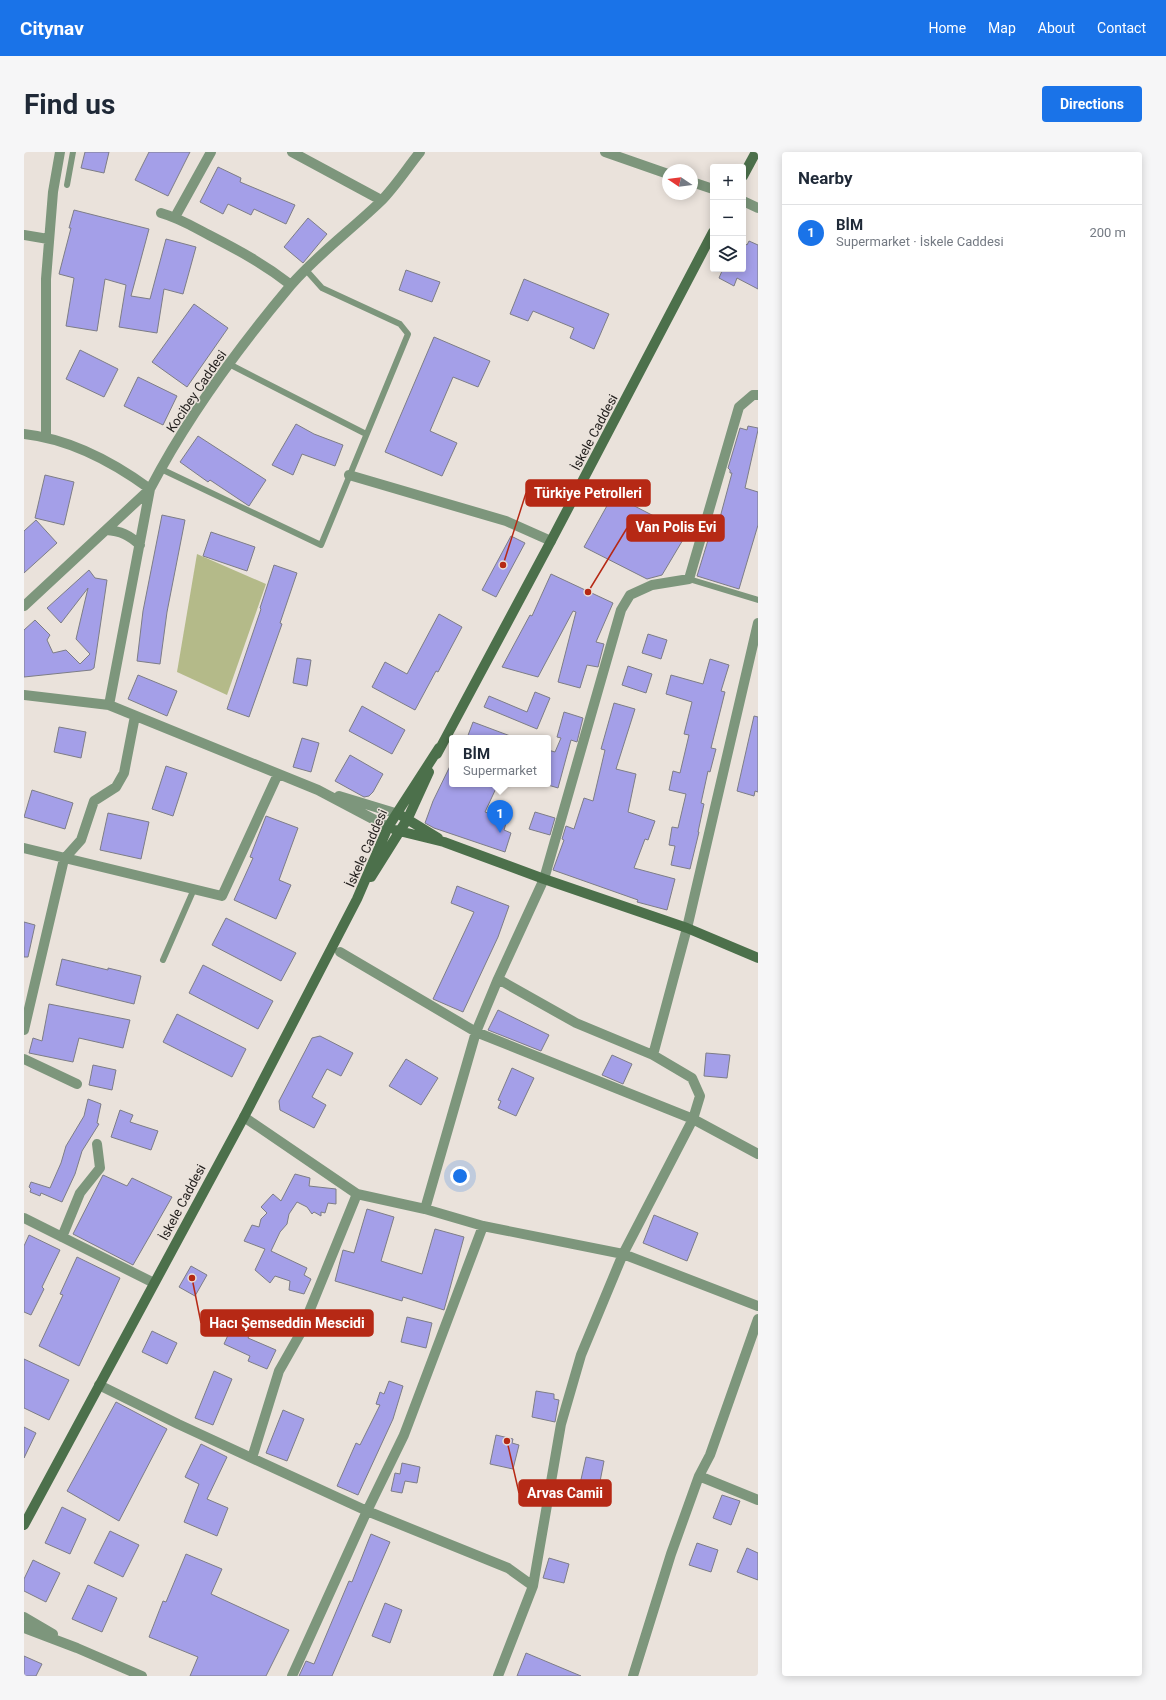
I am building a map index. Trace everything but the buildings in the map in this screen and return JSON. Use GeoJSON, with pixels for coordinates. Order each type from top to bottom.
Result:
{"type":"FeatureCollection","features":[{"type":"Feature","properties":{"kind":"main road"},"geometry":{"type":"LineString","coordinates":[[746,170],[756,152]]}},
{"type":"Feature","properties":{"kind":"main road","name":"İskele Caddesi"},"geometry":{"type":"LineString","coordinates":[[357,899],[400,833],[440,748],[551,541],[711,236]]}},
{"type":"Feature","properties":{"kind":"main road","name":"İskele Caddesi"},"geometry":{"type":"LineString","coordinates":[[24,1531],[27,1521],[244,1117],[357,899],[395,813],[440,748]]}},
{"type":"Feature","properties":{"kind":"main road"},"geometry":{"type":"LineString","coordinates":[[395,813],[408,818],[444,842]]}},
{"type":"Feature","properties":{"kind":"main road"},"geometry":{"type":"LineString","coordinates":[[388,827],[400,833],[444,842],[544,879],[688,928],[758,958]]}},
{"type":"Feature","properties":{"kind":"street"},"geometry":{"type":"LineString","coordinates":[[46,436],[46,279],[48,239],[53,192],[60,152]]}},
{"type":"Feature","properties":{"kind":"street"},"geometry":{"type":"LineString","coordinates":[[175,217],[212,152]]}},
{"type":"Feature","properties":{"kind":"street"},"geometry":{"type":"LineString","coordinates":[[292,152],[381,200]]}},
{"type":"Feature","properties":{"kind":"street","name":"Kocibey Caddesi"},"geometry":{"type":"LineString","coordinates":[[109,705],[150,489],[161,469],[193,415],[229,364],[291,285],[381,200],[420,152]]}},
{"type":"Feature","properties":{"kind":"street"},"geometry":{"type":"LineString","coordinates":[[606,152],[662,172]]}},
{"type":"Feature","properties":{"kind":"street"},"geometry":{"type":"LineString","coordinates":[[698,184],[710,188]]}},
{"type":"Feature","properties":{"kind":"street"},"geometry":{"type":"LineString","coordinates":[[746,202],[758,208]]}},
{"type":"Feature","properties":{"kind":"street"},"geometry":{"type":"LineString","coordinates":[[161,214],[175,217],[267,266],[291,285]]}},
{"type":"Feature","properties":{"kind":"street"},"geometry":{"type":"LineString","coordinates":[[24,235],[48,239]]}},
{"type":"Feature","properties":{"kind":"street"},"geometry":{"type":"LineString","coordinates":[[425,1209],[476,1032],[498,979],[544,879],[600,691],[621,610],[630,595],[652,585],[689,579],[739,407],[753,395],[758,395]]}},
{"type":"Feature","properties":{"kind":"street"},"geometry":{"type":"LineString","coordinates":[[24,434],[46,436],[69,443],[129,474],[150,489],[24,606]]}},
{"type":"Feature","properties":{"kind":"street"},"geometry":{"type":"LineString","coordinates":[[349,475],[506,521],[551,541]]}},
{"type":"Feature","properties":{"kind":"street"},"geometry":{"type":"LineString","coordinates":[[106,530],[124,533],[140,545]]}},
{"type":"Feature","properties":{"kind":"street"},"geometry":{"type":"LineString","coordinates":[[652,1055],[688,928],[758,623]]}},
{"type":"Feature","properties":{"kind":"street"},"geometry":{"type":"LineString","coordinates":[[24,695],[109,705],[318,790],[395,813]]}},
{"type":"Feature","properties":{"kind":"street"},"geometry":{"type":"LineString","coordinates":[[24,1030],[64,859],[81,840],[94,801],[116,787],[124,774],[135,716]]}},
{"type":"Feature","properties":{"kind":"street"},"geometry":{"type":"LineString","coordinates":[[24,848],[64,859],[222,896],[278,774]]}},
{"type":"Feature","properties":{"kind":"street"},"geometry":{"type":"LineString","coordinates":[[318,790],[388,827]]}},
{"type":"Feature","properties":{"kind":"street"},"geometry":{"type":"LineString","coordinates":[[340,952],[476,1032],[693,1119],[758,1154]]}},
{"type":"Feature","properties":{"kind":"street"},"geometry":{"type":"LineString","coordinates":[[498,979],[576,1023],[652,1055],[692,1078],[700,1096],[693,1119],[623,1254],[581,1355],[561,1424],[532,1586],[498,1676]]}},
{"type":"Feature","properties":{"kind":"street"},"geometry":{"type":"LineString","coordinates":[[24,1059],[77,1084]]}},
{"type":"Feature","properties":{"kind":"street"},"geometry":{"type":"LineString","coordinates":[[244,1117],[357,1194],[425,1209],[483,1226],[623,1254],[758,1306]]}},
{"type":"Feature","properties":{"kind":"street"},"geometry":{"type":"LineString","coordinates":[[62,1237],[80,1193],[100,1168],[97,1144]]}},
{"type":"Feature","properties":{"kind":"street"},"geometry":{"type":"LineString","coordinates":[[252,1458],[279,1371],[300,1334],[357,1194]]}},
{"type":"Feature","properties":{"kind":"street"},"geometry":{"type":"LineString","coordinates":[[24,1218],[154,1283]]}},
{"type":"Feature","properties":{"kind":"street"},"geometry":{"type":"LineString","coordinates":[[292,1676],[367,1510],[404,1435],[483,1226]]}},
{"type":"Feature","properties":{"kind":"street"},"geometry":{"type":"LineString","coordinates":[[633,1676],[671,1554],[699,1476],[710,1455],[758,1319]]}},
{"type":"Feature","properties":{"kind":"street"},"geometry":{"type":"LineString","coordinates":[[99,1385],[178,1424],[367,1510],[508,1568],[532,1586]]}},
{"type":"Feature","properties":{"kind":"street"},"geometry":{"type":"LineString","coordinates":[[699,1476],[758,1500]]}},
{"type":"Feature","properties":{"kind":"street"},"geometry":{"type":"LineString","coordinates":[[24,1617],[77,1648]]}},
{"type":"Feature","properties":{"kind":"street"},"geometry":{"type":"LineString","coordinates":[[24,1628],[77,1648],[142,1676]]}},
{"type":"Feature","properties":{"kind":"lane"},"geometry":{"type":"LineString","coordinates":[[67,185],[73,152]]}},
{"type":"Feature","properties":{"kind":"lane"},"geometry":{"type":"LineString","coordinates":[[161,469],[321,545],[408,334],[400,324],[322,288],[306,270]]}},
{"type":"Feature","properties":{"kind":"lane"},"geometry":{"type":"LineString","coordinates":[[229,364],[366,434]]}},
{"type":"Feature","properties":{"kind":"lane"},"geometry":{"type":"LineString","coordinates":[[689,579],[758,600]]}},
{"type":"Feature","properties":{"kind":"lane"},"geometry":{"type":"LineString","coordinates":[[163,960],[194,889]]}},
{"type":"Feature","properties":{"kind":"green space"},"geometry":{"type":"Polygon","coordinates":[[[197,554],[266,584],[227,695],[177,672],[197,554]]]}},
{"type":"Feature","properties":{"kind":"place","name":"Türkiye Petrolleri"},"geometry":{"type":"Point","coordinates":[503,565]}},
{"type":"Feature","properties":{"kind":"place","name":"Van Polis Evi"},"geometry":{"type":"Point","coordinates":[588,592]}},
{"type":"Feature","properties":{"kind":"place","name":"BİM"},"geometry":{"type":"Point","coordinates":[500,833]}},
{"type":"Feature","properties":{"kind":"place","name":"Hacı Şemseddin Mescidi"},"geometry":{"type":"Point","coordinates":[192,1278]}},
{"type":"Feature","properties":{"kind":"place","name":"Arvas Camii"},"geometry":{"type":"Point","coordinates":[507,1441]}}]}
